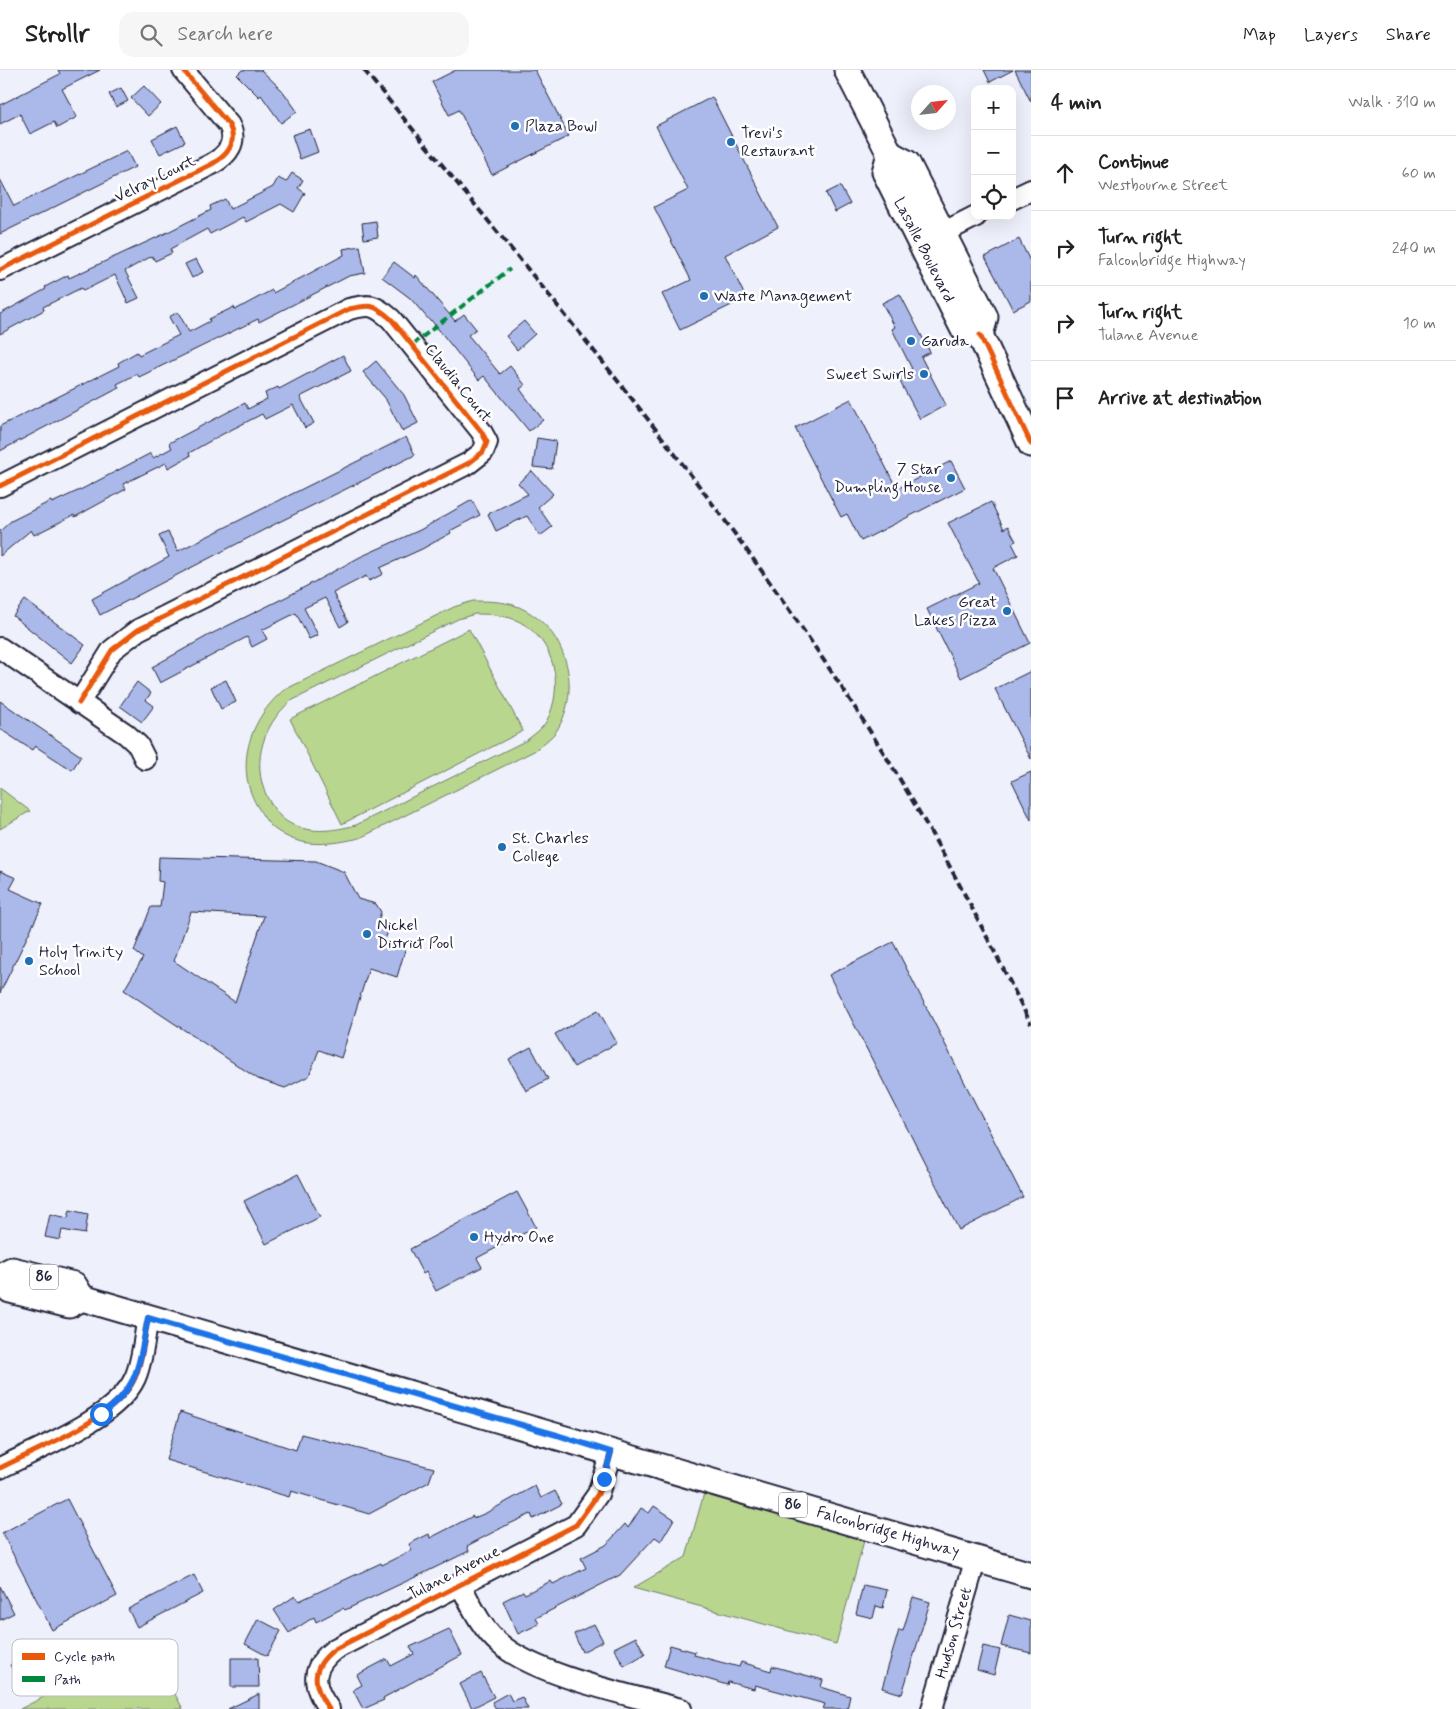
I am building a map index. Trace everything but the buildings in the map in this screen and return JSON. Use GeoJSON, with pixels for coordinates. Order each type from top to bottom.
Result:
{"type":"FeatureCollection","features":[{"type":"Feature","properties":{"kind":"main road","name":"Lasalle Boulevard"},"geometry":{"type":"LineString","coordinates":[[847,70],[890,154],[907,163],[944,232],[985,317],[980,335],[963,328],[921,245],[885,172],[890,154]]}},
{"type":"Feature","properties":{"kind":"main road"},"geometry":{"type":"LineString","coordinates":[[980,335],[1031,444]]}},
{"type":"Feature","properties":{"kind":"main road","name":"Falconbridge Highway"},"geometry":{"type":"LineString","coordinates":[[0,1278],[12,1270],[74,1285],[82,1298],[557,1435],[1031,1575]]}},
{"type":"Feature","properties":{"kind":"street","name":"Velray Court"},"geometry":{"type":"LineString","coordinates":[[0,270],[212,164],[226,154],[232,143],[232,131],[229,125],[183,70]]}},
{"type":"Feature","properties":{"kind":"street"},"geometry":{"type":"LineString","coordinates":[[1016,197],[1031,190]]}},
{"type":"Feature","properties":{"kind":"street"},"geometry":{"type":"LineString","coordinates":[[921,245],[971,218]]}},
{"type":"Feature","properties":{"kind":"street","name":"Claudia Court"},"geometry":{"type":"LineString","coordinates":[[0,486],[349,309],[364,305],[380,309],[391,319],[481,431],[487,442],[483,452],[469,463],[138,630],[112,650],[79,703]]}},
{"type":"Feature","properties":{"kind":"street"},"geometry":{"type":"LineString","coordinates":[[0,648],[126,734],[138,745],[146,759]]}},
{"type":"Feature","properties":{"kind":"street"},"geometry":{"type":"LineString","coordinates":[[0,1468],[84,1425],[118,1401],[136,1376],[148,1318]]}},
{"type":"Feature","properties":{"kind":"street","name":"Tulane Avenue"},"geometry":{"type":"LineString","coordinates":[[329,1709],[320,1694],[316,1680],[319,1664],[324,1657],[335,1649],[576,1525],[598,1494],[611,1452]]}},
{"type":"Feature","properties":{"kind":"street","name":"Hudson Street"},"geometry":{"type":"LineString","coordinates":[[932,1709],[976,1558]]}},
{"type":"Feature","properties":{"kind":"street"},"geometry":{"type":"LineString","coordinates":[[460,1584],[488,1631],[498,1643],[520,1658],[559,1674],[681,1709]]}},
{"type":"Feature","properties":{"kind":"green space"},"geometry":{"type":"Polygon","coordinates":[[[473,601],[506,603],[525,610],[551,632],[560,647],[566,663],[569,680],[565,714],[555,733],[534,751],[360,838],[329,843],[308,843],[288,837],[273,828],[263,816],[251,794],[247,778],[246,761],[254,730],[272,702],[284,690],[454,607],[473,601]],[[475,614],[458,619],[291,701],[281,711],[266,735],[260,763],[264,791],[281,817],[294,825],[311,830],[338,829],[356,825],[527,740],[542,727],[552,709],[555,695],[555,680],[549,653],[542,641],[532,630],[520,622],[504,616],[475,614]]]}},
{"type":"Feature","properties":{"kind":"green space"},"geometry":{"type":"Polygon","coordinates":[[[469,629],[523,731],[342,824],[290,719],[469,629]]]}},
{"type":"Feature","properties":{"kind":"green space"},"geometry":{"type":"Polygon","coordinates":[[[0,788],[30,811],[0,829],[0,788]]]}},
{"type":"Feature","properties":{"kind":"green space"},"geometry":{"type":"Polygon","coordinates":[[[708,1479],[868,1526],[836,1644],[633,1588],[686,1557],[708,1479]]]}},
{"type":"Feature","properties":{"kind":"green space"},"geometry":{"type":"Polygon","coordinates":[[[46,1696],[176,1696],[183,1709],[20,1709],[46,1696]]]}},
{"type":"Feature","properties":{"kind":"railway"},"geometry":{"type":"LineString","coordinates":[[364,70],[564,313],[756,562],[816,648],[916,806],[975,914],[1031,1024]]}},
{"type":"Feature","properties":{"kind":"marked path"},"geometry":{"type":"LineString","coordinates":[[412,345],[510,269]]}},
{"type":"Feature","properties":{"kind":"cycle path"},"geometry":{"type":"LineString","coordinates":[[0,270],[212,164],[227,152],[232,142],[232,131],[229,125],[183,70]]}},
{"type":"Feature","properties":{"kind":"cycle path"},"geometry":{"type":"LineString","coordinates":[[0,486],[349,309],[362,306],[372,306],[391,319],[481,431],[487,442],[483,452],[469,463],[138,630],[112,650],[79,703]]}},
{"type":"Feature","properties":{"kind":"cycle path"},"geometry":{"type":"LineString","coordinates":[[980,335],[1031,444]]}},
{"type":"Feature","properties":{"kind":"cycle path"},"geometry":{"type":"LineString","coordinates":[[0,1468],[95,1419],[126,1393],[138,1371],[148,1318]]}},
{"type":"Feature","properties":{"kind":"cycle path"},"geometry":{"type":"LineString","coordinates":[[329,1709],[319,1692],[316,1677],[321,1663],[327,1656],[335,1649],[576,1525],[598,1494],[611,1453]]}},
{"type":"Feature","properties":{"kind":"place","name":"Plaza Bowl"},"geometry":{"type":"Point","coordinates":[515,126]}},
{"type":"Feature","properties":{"kind":"place","name":"Trevi's Restaurant"},"geometry":{"type":"Point","coordinates":[731,142]}},
{"type":"Feature","properties":{"kind":"place","name":"Waste Management"},"geometry":{"type":"Point","coordinates":[704,296]}},
{"type":"Feature","properties":{"kind":"place","name":"Garuda"},"geometry":{"type":"Point","coordinates":[911,341]}},
{"type":"Feature","properties":{"kind":"place","name":"Sweet Swirls"},"geometry":{"type":"Point","coordinates":[924,374]}},
{"type":"Feature","properties":{"kind":"place","name":"7 Star Dumpling House"},"geometry":{"type":"Point","coordinates":[951,478]}},
{"type":"Feature","properties":{"kind":"place","name":"Great Lakes Pizza"},"geometry":{"type":"Point","coordinates":[1007,611]}},
{"type":"Feature","properties":{"kind":"place","name":"St. Charles College"},"geometry":{"type":"Point","coordinates":[502,847]}},
{"type":"Feature","properties":{"kind":"place","name":"Nickel District Pool"},"geometry":{"type":"Point","coordinates":[367,934]}},
{"type":"Feature","properties":{"kind":"place","name":"Holy Trinity School"},"geometry":{"type":"Point","coordinates":[29,961]}},
{"type":"Feature","properties":{"kind":"place","name":"Hydro One"},"geometry":{"type":"Point","coordinates":[474,1237]}},
{"type":"Feature","properties":{"kind":"route"},"geometry":{"type":"LineString","coordinates":[[101,1414],[124,1396],[136,1376],[148,1318],[611,1452],[604,1479]]}}]}
